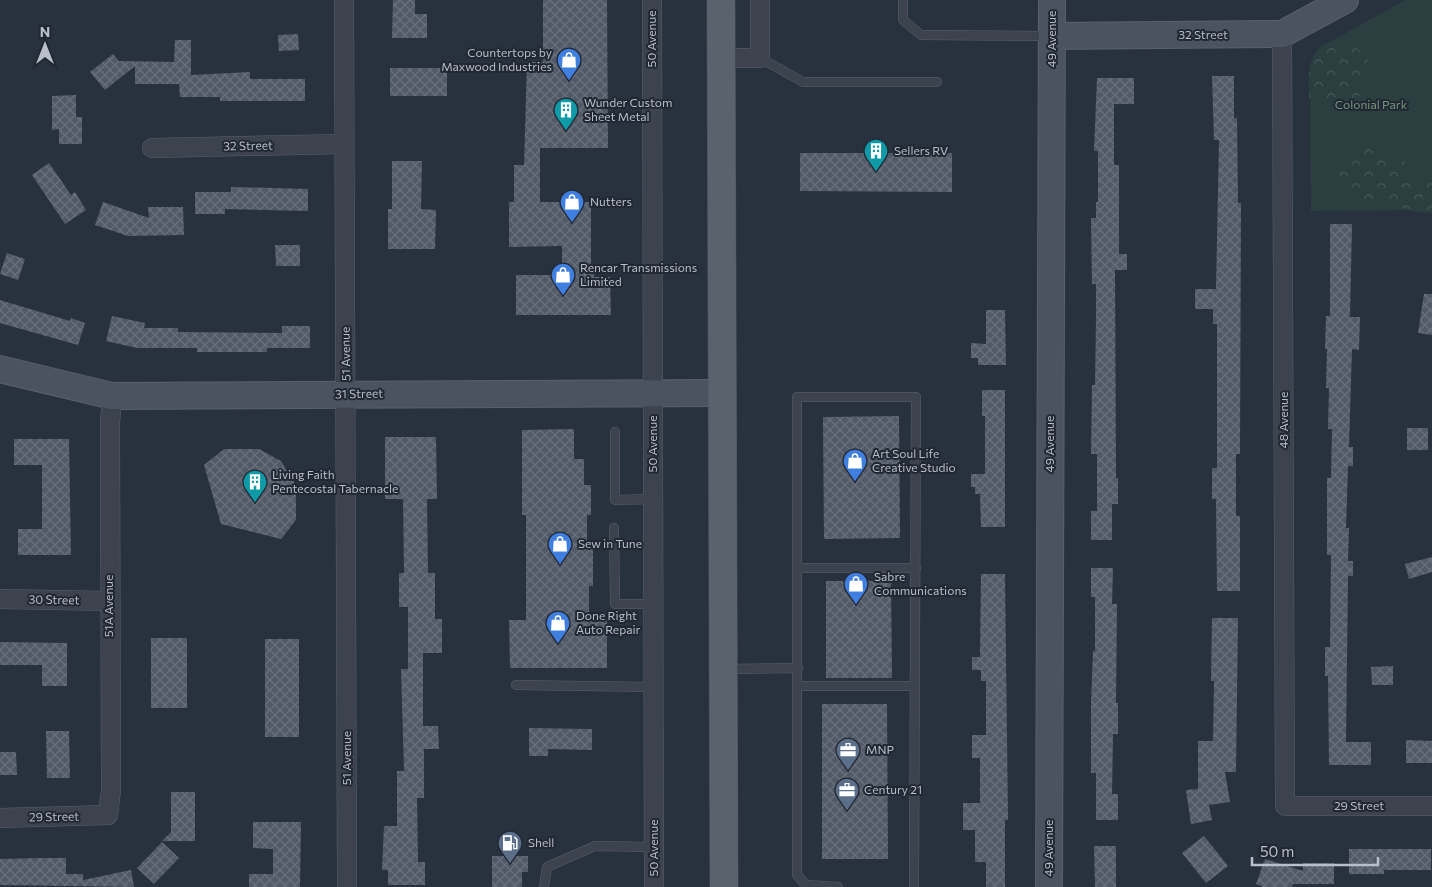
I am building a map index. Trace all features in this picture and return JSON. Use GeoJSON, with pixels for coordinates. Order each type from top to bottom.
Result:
{"type":"FeatureCollection","features":[{"type":"Feature","properties":{"kind":"main road"},"geometry":{"type":"LineString","coordinates":[[721,0],[724,887]]}},
{"type":"Feature","properties":{"kind":"street","name":"51 Avenue"},"geometry":{"type":"LineString","coordinates":[[344,0],[347,394],[347,887]]}},
{"type":"Feature","properties":{"kind":"street","name":"50 Avenue"},"geometry":{"type":"LineString","coordinates":[[652,0],[654,887]]}},
{"type":"Feature","properties":{"kind":"street"},"geometry":{"type":"LineString","coordinates":[[721,58],[760,58],[760,0]]}},
{"type":"Feature","properties":{"kind":"street","name":"49 Avenue"},"geometry":{"type":"LineString","coordinates":[[1049,887],[1052,0]]}},
{"type":"Feature","properties":{"kind":"street","name":"32 Street"},"geometry":{"type":"LineString","coordinates":[[1052,36],[1282,34],[1345,0]]}},
{"type":"Feature","properties":{"kind":"street","name":"48 Avenue"},"geometry":{"type":"LineString","coordinates":[[1282,34],[1286,806]]}},
{"type":"Feature","properties":{"kind":"street","name":"32 Street"},"geometry":{"type":"LineString","coordinates":[[152,148],[344,144]]}},
{"type":"Feature","properties":{"kind":"street","name":"31 Street"},"geometry":{"type":"LineString","coordinates":[[0,368],[112,396],[722,393]]}},
{"type":"Feature","properties":{"kind":"street","name":"51A Avenue"},"geometry":{"type":"LineString","coordinates":[[108,815],[111,790],[109,600],[112,396]]}},
{"type":"Feature","properties":{"kind":"street","name":"30 Street"},"geometry":{"type":"LineString","coordinates":[[0,599],[109,600]]}},
{"type":"Feature","properties":{"kind":"street","name":"29 Street"},"geometry":{"type":"LineString","coordinates":[[1286,806],[1432,806]]}},
{"type":"Feature","properties":{"kind":"street","name":"29 Street"},"geometry":{"type":"LineString","coordinates":[[0,818],[108,815]]}},
{"type":"Feature","properties":{"kind":"lane"},"geometry":{"type":"LineString","coordinates":[[903,0],[903,20],[921,35],[1052,36]]}},
{"type":"Feature","properties":{"kind":"lane"},"geometry":{"type":"LineString","coordinates":[[760,58],[803,82],[936,82]]}},
{"type":"Feature","properties":{"kind":"lane"},"geometry":{"type":"LineString","coordinates":[[838,887],[806,885],[797,875],[797,397],[916,397],[914,887]]}},
{"type":"Feature","properties":{"kind":"lane"},"geometry":{"type":"LineString","coordinates":[[615,432],[615,500],[653,499]]}},
{"type":"Feature","properties":{"kind":"lane"},"geometry":{"type":"LineString","coordinates":[[614,528],[615,604],[654,604]]}},
{"type":"Feature","properties":{"kind":"lane"},"geometry":{"type":"LineString","coordinates":[[797,568],[916,568]]}},
{"type":"Feature","properties":{"kind":"lane"},"geometry":{"type":"LineString","coordinates":[[723,669],[798,668]]}},
{"type":"Feature","properties":{"kind":"lane"},"geometry":{"type":"LineString","coordinates":[[516,685],[654,687]]}},
{"type":"Feature","properties":{"kind":"lane"},"geometry":{"type":"LineString","coordinates":[[798,686],[915,686]]}},
{"type":"Feature","properties":{"kind":"lane"},"geometry":{"type":"LineString","coordinates":[[544,887],[547,867],[595,846],[654,847]]}},
{"type":"Feature","properties":{"kind":"green space","name":"Colonial Park"},"geometry":{"type":"Polygon","coordinates":[[[1405,0],[1432,0],[1432,210],[1311,211],[1310,82],[1324,45],[1405,0]]]}},
{"type":"Feature","properties":{"kind":"green space"},"geometry":{"type":"Polygon","coordinates":[[[1325,43],[1346,43],[1367,54],[1371,69],[1356,103],[1309,99],[1309,75],[1312,61],[1314,55],[1325,43]]]}},
{"type":"Feature","properties":{"kind":"green space"},"geometry":{"type":"Polygon","coordinates":[[[1368,148],[1403,158],[1408,172],[1415,180],[1432,176],[1432,213],[1418,212],[1363,199],[1338,180],[1337,164],[1349,154],[1368,148]]]}},
{"type":"Feature","properties":{"kind":"building"},"geometry":{"type":"Polygon","coordinates":[[[393,0],[415,0],[415,14],[427,14],[427,38],[392,38],[393,0]]]}},
{"type":"Feature","properties":{"kind":"building"},"geometry":{"type":"Polygon","coordinates":[[[543,0],[607,0],[608,148],[540,148],[540,202],[591,202],[591,266],[594,266],[594,277],[610,277],[611,315],[516,315],[516,275],[562,275],[562,246],[509,247],[509,202],[514,202],[514,165],[524,165],[527,62],[543,62],[543,0]]]}},
{"type":"Feature","properties":{"kind":"building"},"geometry":{"type":"Polygon","coordinates":[[[298,34],[299,50],[279,51],[278,35],[298,34]]]}},
{"type":"Feature","properties":{"kind":"building"},"geometry":{"type":"Polygon","coordinates":[[[175,40],[191,40],[191,75],[250,72],[250,79],[305,79],[305,101],[220,101],[220,97],[180,97],[179,84],[135,84],[135,66],[105,90],[90,72],[113,54],[119,61],[174,62],[175,40]]]}},
{"type":"Feature","properties":{"kind":"building"},"geometry":{"type":"Polygon","coordinates":[[[390,68],[447,68],[447,96],[390,96],[390,68]]]}},
{"type":"Feature","properties":{"kind":"building"},"geometry":{"type":"Polygon","coordinates":[[[1212,76],[1234,76],[1234,118],[1237,118],[1238,203],[1241,203],[1240,454],[1236,454],[1236,516],[1240,516],[1240,591],[1217,591],[1216,499],[1212,499],[1212,468],[1217,468],[1217,324],[1213,324],[1213,309],[1195,309],[1195,289],[1216,289],[1219,140],[1214,140],[1212,76]]]}},
{"type":"Feature","properties":{"kind":"building"},"geometry":{"type":"Polygon","coordinates":[[[1097,78],[1134,78],[1134,104],[1114,104],[1114,165],[1119,165],[1119,254],[1127,254],[1127,270],[1115,270],[1116,478],[1118,478],[1118,504],[1112,504],[1112,540],[1091,540],[1091,511],[1097,511],[1097,454],[1091,454],[1092,385],[1095,385],[1096,284],[1092,284],[1091,218],[1096,218],[1096,202],[1098,202],[1098,151],[1094,151],[1097,78]]]}},
{"type":"Feature","properties":{"kind":"building"},"geometry":{"type":"Polygon","coordinates":[[[76,95],[76,117],[82,117],[82,144],[59,144],[59,129],[52,130],[52,96],[76,95]]]}},
{"type":"Feature","properties":{"kind":"building","name":"Sellers RV"},"geometry":{"type":"Polygon","coordinates":[[[800,153],[952,153],[952,192],[800,191],[800,153]]]}},
{"type":"Feature","properties":{"kind":"building"},"geometry":{"type":"Polygon","coordinates":[[[392,161],[422,161],[421,209],[436,210],[435,249],[388,249],[388,209],[392,209],[392,161]]]}},
{"type":"Feature","properties":{"kind":"building"},"geometry":{"type":"Polygon","coordinates":[[[49,163],[71,195],[75,192],[86,210],[65,224],[32,175],[49,163]]]}},
{"type":"Feature","properties":{"kind":"building"},"geometry":{"type":"Polygon","coordinates":[[[231,187],[308,189],[308,211],[225,209],[225,214],[195,214],[195,192],[231,192],[231,187]]]}},
{"type":"Feature","properties":{"kind":"building"},"geometry":{"type":"Polygon","coordinates":[[[103,202],[149,218],[148,207],[183,207],[184,235],[128,236],[95,225],[103,202]]]}},
{"type":"Feature","properties":{"kind":"building"},"geometry":{"type":"Polygon","coordinates":[[[1330,224],[1352,224],[1350,317],[1360,317],[1359,350],[1352,349],[1349,447],[1353,447],[1353,466],[1348,466],[1346,528],[1349,528],[1348,561],[1353,561],[1353,576],[1348,576],[1346,742],[1371,742],[1371,765],[1329,765],[1328,676],[1325,676],[1325,647],[1330,647],[1331,555],[1327,555],[1327,478],[1331,478],[1332,429],[1328,429],[1329,388],[1326,388],[1327,349],[1325,349],[1326,316],[1330,316],[1330,224]]]}},
{"type":"Feature","properties":{"kind":"building"},"geometry":{"type":"Polygon","coordinates":[[[275,245],[300,245],[300,266],[276,266],[275,245]]]}},
{"type":"Feature","properties":{"kind":"building"},"geometry":{"type":"Polygon","coordinates":[[[7,253],[25,259],[18,280],[0,274],[7,253]]]}},
{"type":"Feature","properties":{"kind":"building"},"geometry":{"type":"Polygon","coordinates":[[[1424,294],[1432,294],[1432,335],[1418,333],[1424,294]]]}},
{"type":"Feature","properties":{"kind":"building"},"geometry":{"type":"Polygon","coordinates":[[[0,300],[70,321],[71,318],[85,323],[78,345],[0,323],[0,300]]]}},
{"type":"Feature","properties":{"kind":"building"},"geometry":{"type":"Polygon","coordinates":[[[986,310],[1005,310],[1006,365],[978,365],[978,358],[971,358],[971,343],[986,344],[986,310]]]}},
{"type":"Feature","properties":{"kind":"building"},"geometry":{"type":"Polygon","coordinates":[[[112,316],[145,323],[144,328],[178,328],[178,332],[282,333],[282,326],[310,326],[310,348],[267,348],[267,352],[197,352],[197,348],[137,348],[106,341],[112,316]]]}},
{"type":"Feature","properties":{"kind":"building"},"geometry":{"type":"Polygon","coordinates":[[[982,390],[1005,390],[1005,527],[981,527],[980,494],[975,494],[975,487],[971,487],[971,474],[985,474],[985,416],[982,416],[982,390]]]}},
{"type":"Feature","properties":{"kind":"building"},"geometry":{"type":"Polygon","coordinates":[[[899,416],[900,538],[824,539],[823,417],[899,416]]]}},
{"type":"Feature","properties":{"kind":"building"},"geometry":{"type":"Polygon","coordinates":[[[1407,428],[1428,428],[1428,450],[1407,450],[1407,428]]]}},
{"type":"Feature","properties":{"kind":"building"},"geometry":{"type":"Polygon","coordinates":[[[574,429],[574,459],[584,459],[584,485],[591,485],[591,515],[587,515],[587,544],[593,544],[593,586],[589,586],[589,619],[607,619],[607,668],[510,668],[509,620],[526,620],[526,515],[522,515],[522,430],[574,429]]]}},
{"type":"Feature","properties":{"kind":"building"},"geometry":{"type":"Polygon","coordinates":[[[385,437],[436,437],[437,499],[427,499],[428,573],[435,573],[435,619],[442,619],[442,653],[423,653],[423,726],[438,726],[439,749],[424,749],[424,798],[417,798],[418,862],[425,862],[425,885],[388,885],[388,870],[382,870],[384,826],[397,826],[397,771],[404,771],[401,669],[408,669],[408,607],[399,607],[399,573],[404,573],[403,499],[385,499],[385,437]]]}},
{"type":"Feature","properties":{"kind":"building"},"geometry":{"type":"Polygon","coordinates":[[[14,439],[69,439],[71,555],[18,555],[18,529],[42,529],[42,465],[14,465],[14,439]]]}},
{"type":"Feature","properties":{"kind":"building","name":"Living Faith Pentecostal Tabernacle"},"geometry":{"type":"Polygon","coordinates":[[[224,449],[259,449],[281,461],[296,485],[296,520],[281,539],[221,524],[204,465],[224,449]]]}},
{"type":"Feature","properties":{"kind":"building"},"geometry":{"type":"Polygon","coordinates":[[[1432,557],[1432,572],[1409,579],[1405,564],[1432,557]]]}},
{"type":"Feature","properties":{"kind":"building"},"geometry":{"type":"Polygon","coordinates":[[[1091,568],[1113,568],[1112,604],[1117,604],[1116,703],[1118,703],[1118,734],[1113,734],[1112,794],[1118,794],[1118,820],[1096,820],[1096,773],[1091,773],[1091,703],[1093,651],[1095,651],[1095,597],[1091,597],[1091,568]]]}},
{"type":"Feature","properties":{"kind":"building"},"geometry":{"type":"Polygon","coordinates":[[[981,574],[1005,574],[1008,820],[1005,820],[1005,887],[986,887],[986,862],[975,862],[975,830],[963,830],[963,803],[980,803],[980,758],[972,758],[972,735],[986,735],[986,681],[981,681],[981,670],[972,670],[972,657],[980,657],[981,574]]]}},
{"type":"Feature","properties":{"kind":"building"},"geometry":{"type":"Polygon","coordinates":[[[826,581],[891,581],[892,678],[826,678],[826,581]]]}},
{"type":"Feature","properties":{"kind":"building"},"geometry":{"type":"Polygon","coordinates":[[[1212,618],[1238,618],[1236,772],[1225,772],[1230,802],[1209,805],[1212,820],[1191,824],[1186,790],[1198,789],[1198,741],[1213,741],[1214,681],[1211,681],[1212,618]]]}},
{"type":"Feature","properties":{"kind":"building"},"geometry":{"type":"Polygon","coordinates":[[[151,638],[187,638],[187,708],[151,708],[151,638]]]}},
{"type":"Feature","properties":{"kind":"building"},"geometry":{"type":"Polygon","coordinates":[[[265,639],[299,639],[299,737],[265,737],[265,639]]]}},
{"type":"Feature","properties":{"kind":"building"},"geometry":{"type":"Polygon","coordinates":[[[0,642],[67,643],[67,686],[42,686],[42,665],[0,665],[0,642]]]}},
{"type":"Feature","properties":{"kind":"building"},"geometry":{"type":"Polygon","coordinates":[[[1393,666],[1393,685],[1372,685],[1371,667],[1393,666]]]}},
{"type":"Feature","properties":{"kind":"building"},"geometry":{"type":"Polygon","coordinates":[[[822,704],[887,704],[888,859],[822,859],[822,704]]]}},
{"type":"Feature","properties":{"kind":"building"},"geometry":{"type":"Polygon","coordinates":[[[529,728],[592,729],[592,750],[548,749],[548,756],[529,756],[529,728]]]}},
{"type":"Feature","properties":{"kind":"building"},"geometry":{"type":"Polygon","coordinates":[[[46,731],[69,731],[70,778],[47,778],[46,731]]]}},
{"type":"Feature","properties":{"kind":"building"},"geometry":{"type":"Polygon","coordinates":[[[1406,740],[1432,741],[1432,763],[1406,763],[1406,740]]]}},
{"type":"Feature","properties":{"kind":"building"},"geometry":{"type":"Polygon","coordinates":[[[0,752],[16,752],[17,775],[0,775],[0,752]]]}},
{"type":"Feature","properties":{"kind":"building"},"geometry":{"type":"Polygon","coordinates":[[[171,792],[195,792],[195,841],[162,841],[171,832],[171,792]]]}},
{"type":"Feature","properties":{"kind":"building"},"geometry":{"type":"Polygon","coordinates":[[[253,822],[301,822],[300,887],[249,887],[249,874],[273,874],[273,849],[253,848],[253,822]]]}},
{"type":"Feature","properties":{"kind":"building"},"geometry":{"type":"Polygon","coordinates":[[[1204,836],[1228,866],[1206,883],[1182,853],[1204,836]]]}},
{"type":"Feature","properties":{"kind":"building"},"geometry":{"type":"Polygon","coordinates":[[[162,842],[179,858],[154,884],[137,868],[162,842]]]}},
{"type":"Feature","properties":{"kind":"building"},"geometry":{"type":"Polygon","coordinates":[[[1094,846],[1116,846],[1116,887],[1095,887],[1094,846]]]}},
{"type":"Feature","properties":{"kind":"building"},"geometry":{"type":"Polygon","coordinates":[[[1349,849],[1431,849],[1431,870],[1384,870],[1384,874],[1349,874],[1349,849]]]}},
{"type":"Feature","properties":{"kind":"building"},"geometry":{"type":"Polygon","coordinates":[[[492,856],[528,856],[528,872],[522,872],[522,887],[492,887],[492,856]]]}},
{"type":"Feature","properties":{"kind":"building"},"geometry":{"type":"Polygon","coordinates":[[[66,858],[66,874],[83,874],[83,880],[131,870],[134,887],[0,885],[0,859],[66,858]]]}},
{"type":"Feature","properties":{"kind":"building"},"geometry":{"type":"Polygon","coordinates":[[[1265,859],[1303,871],[1303,863],[1334,863],[1334,884],[1293,884],[1292,887],[1263,887],[1256,884],[1265,859]]]}},
{"type":"Feature","properties":{"kind":"place","name":"Countertops by Maxwood Industries"},"geometry":{"type":"Point","coordinates":[569,81]}},
{"type":"Feature","properties":{"kind":"place","name":"Wunder Custom Sheet Metal"},"geometry":{"type":"Point","coordinates":[566,131]}},
{"type":"Feature","properties":{"kind":"place","name":"Sellers RV"},"geometry":{"type":"Point","coordinates":[876,172]}},
{"type":"Feature","properties":{"kind":"place","name":"Nutters"},"geometry":{"type":"Point","coordinates":[572,223]}},
{"type":"Feature","properties":{"kind":"place","name":"Rencar Transmissions Limited"},"geometry":{"type":"Point","coordinates":[563,296]}},
{"type":"Feature","properties":{"kind":"place","name":"Art Soul Life Creative Studio"},"geometry":{"type":"Point","coordinates":[855,482]}},
{"type":"Feature","properties":{"kind":"place","name":"Living Faith Pentecostal Tabernacle"},"geometry":{"type":"Point","coordinates":[255,503]}},
{"type":"Feature","properties":{"kind":"place","name":"Sew in Tune"},"geometry":{"type":"Point","coordinates":[560,565]}},
{"type":"Feature","properties":{"kind":"place","name":"Sabre Communications"},"geometry":{"type":"Point","coordinates":[856,605]}},
{"type":"Feature","properties":{"kind":"place","name":"Done Right Auto Repair"},"geometry":{"type":"Point","coordinates":[558,644]}},
{"type":"Feature","properties":{"kind":"place","name":"MNP"},"geometry":{"type":"Point","coordinates":[848,771]}},
{"type":"Feature","properties":{"kind":"place","name":"Century 21"},"geometry":{"type":"Point","coordinates":[847,811]}},
{"type":"Feature","properties":{"kind":"place","name":"Shell"},"geometry":{"type":"Point","coordinates":[510,864]}}]}
